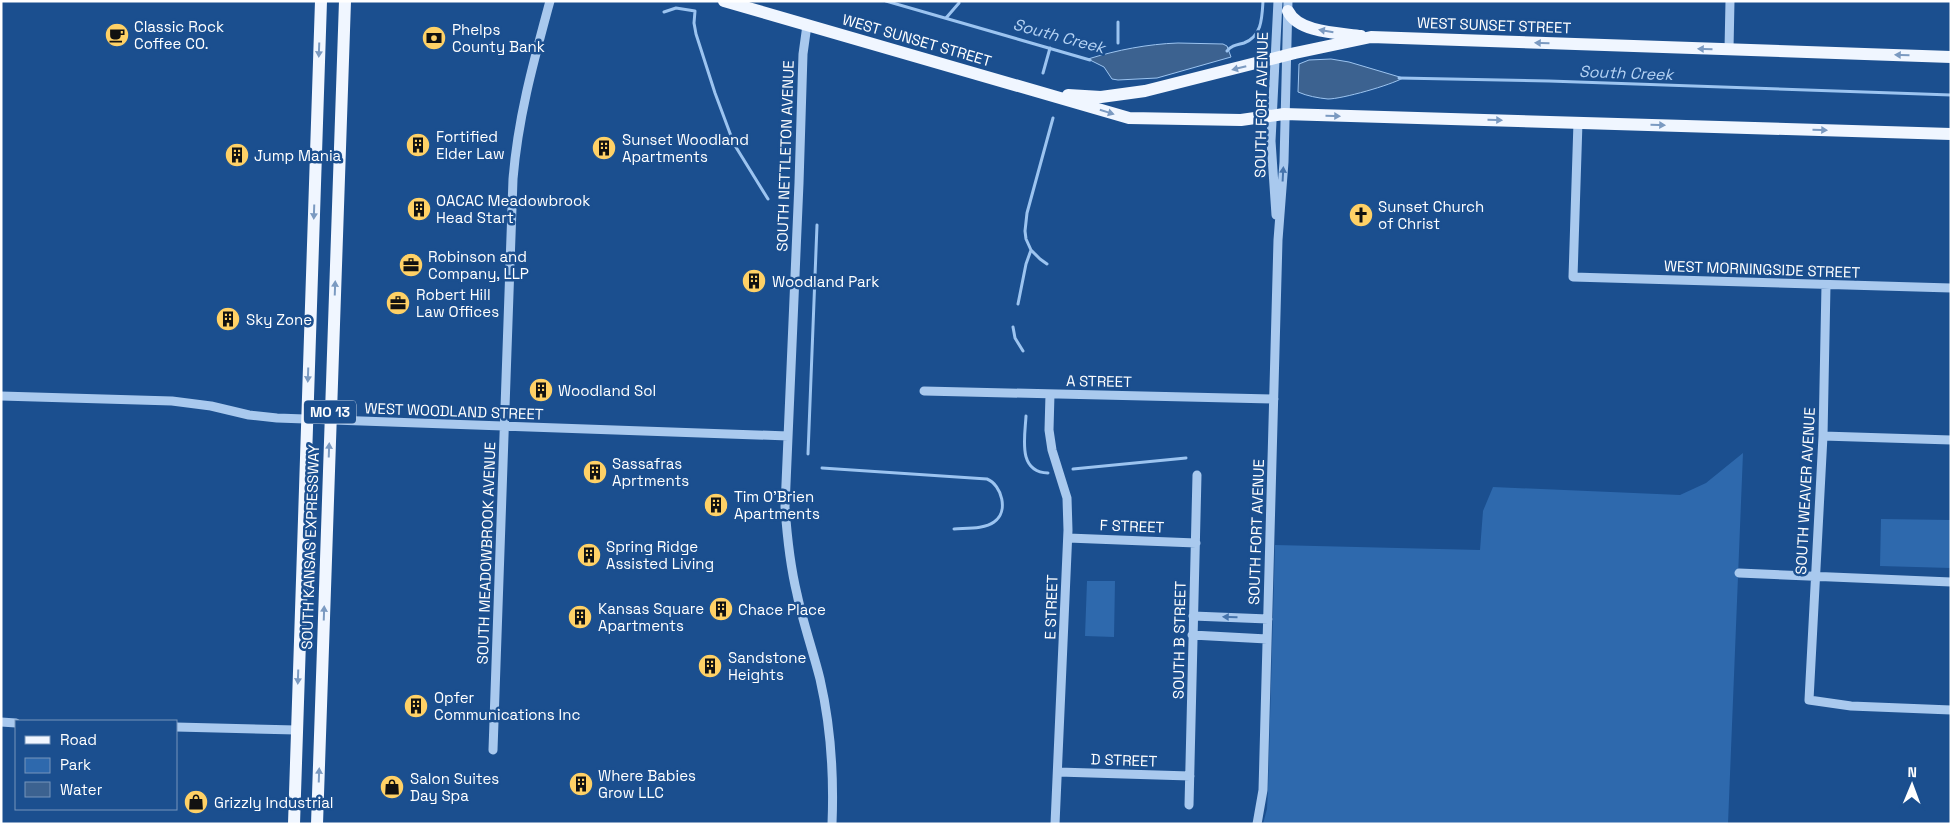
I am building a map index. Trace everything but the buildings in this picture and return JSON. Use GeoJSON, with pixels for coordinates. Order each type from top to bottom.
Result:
{"type":"FeatureCollection","features":[{"type":"Feature","properties":{"kind":"main road","name":"SOUTH KANSAS EXPRESSWAY"},"geometry":{"type":"LineString","coordinates":[[294,824],[321,1]]}},
{"type":"Feature","properties":{"kind":"main road","name":"WEST SUNSET STREET"},"geometry":{"type":"LineString","coordinates":[[724,1],[1129,118],[1241,120],[1278,114],[1951,134]]}},
{"type":"Feature","properties":{"kind":"main road","name":"SOUTH KANSAS EXPRESSWAY"},"geometry":{"type":"LineString","coordinates":[[317,824],[345,2]]}},
{"type":"Feature","properties":{"kind":"main road"},"geometry":{"type":"LineString","coordinates":[[1288,6],[1295,21],[1309,28],[1371,37]]}},
{"type":"Feature","properties":{"kind":"main road","name":"WEST SUNSET STREET"},"geometry":{"type":"LineString","coordinates":[[1043,93],[1101,98],[1145,91],[1371,37],[1951,57]]}},
{"type":"Feature","properties":{"kind":"street","name":"SOUTH MEADOWBROOK AVENUE"},"geometry":{"type":"LineString","coordinates":[[493,750],[515,156],[528,83],[550,1]]}},
{"type":"Feature","properties":{"kind":"street","name":"SOUTH FORT AVENUE"},"geometry":{"type":"LineString","coordinates":[[1278,1],[1281,57]]}},
{"type":"Feature","properties":{"kind":"street"},"geometry":{"type":"LineString","coordinates":[[1729,49],[1730,1]]}},
{"type":"Feature","properties":{"kind":"street","name":"SOUTH FORT AVENUE"},"geometry":{"type":"LineString","coordinates":[[1257,824],[1263,790],[1278,240],[1273,179],[1281,57],[1288,6]]}},
{"type":"Feature","properties":{"kind":"street","name":"SOUTH NETTLETON AVENUE"},"geometry":{"type":"LineString","coordinates":[[807,25],[802,54],[799,182],[785,482],[787,540],[796,594],[820,679],[824,704],[831,755],[832,824]]}},
{"type":"Feature","properties":{"kind":"street","name":"WEST MORNINGSIDE STREET"},"geometry":{"type":"LineString","coordinates":[[1578,122],[1573,277],[1951,288]]}},
{"type":"Feature","properties":{"kind":"street","name":"SOUTH WEAVER AVENUE"},"geometry":{"type":"LineString","coordinates":[[1826,285],[1822,436],[1809,700],[1851,706],[1951,710]]}},
{"type":"Feature","properties":{"kind":"street","name":"A STREET"},"geometry":{"type":"LineString","coordinates":[[924,391],[1274,398]]}},
{"type":"Feature","properties":{"kind":"street","name":"E STREET"},"geometry":{"type":"LineString","coordinates":[[1050,394],[1049,430],[1052,450],[1067,498],[1068,538],[1056,824]]}},
{"type":"Feature","properties":{"kind":"street","name":"WEST WOODLAND STREET"},"geometry":{"type":"LineString","coordinates":[[1,396],[172,401],[211,406],[258,416],[306,419],[788,436]]}},
{"type":"Feature","properties":{"kind":"street"},"geometry":{"type":"LineString","coordinates":[[1822,436],[1951,440]]}},
{"type":"Feature","properties":{"kind":"street","name":"SOUTH B STREET"},"geometry":{"type":"LineString","coordinates":[[1188,805],[1197,475]]}},
{"type":"Feature","properties":{"kind":"street","name":"F STREET"},"geometry":{"type":"LineString","coordinates":[[1068,538],[1196,543]]}},
{"type":"Feature","properties":{"kind":"street"},"geometry":{"type":"LineString","coordinates":[[1739,573],[1951,582]]}},
{"type":"Feature","properties":{"kind":"street"},"geometry":{"type":"LineString","coordinates":[[1193,616],[1268,619]]}},
{"type":"Feature","properties":{"kind":"street"},"geometry":{"type":"LineString","coordinates":[[1192,635],[1267,639]]}},
{"type":"Feature","properties":{"kind":"street"},"geometry":{"type":"LineString","coordinates":[[1,722],[15,723]]}},
{"type":"Feature","properties":{"kind":"street"},"geometry":{"type":"LineString","coordinates":[[178,727],[296,730]]}},
{"type":"Feature","properties":{"kind":"street","name":"D STREET"},"geometry":{"type":"LineString","coordinates":[[1058,772],[1190,776]]}},
{"type":"Feature","properties":{"kind":"green space"},"geometry":{"type":"Polygon","coordinates":[[[1743,453],[1728,824],[1263,824],[1267,809],[1268,788],[1275,545],[1480,550],[1483,511],[1493,487],[1680,495],[1706,483],[1743,453]]]}},
{"type":"Feature","properties":{"kind":"green space"},"geometry":{"type":"Polygon","coordinates":[[[1881,519],[1951,520],[1951,568],[1880,566],[1881,519]]]}},
{"type":"Feature","properties":{"kind":"green space"},"geometry":{"type":"Polygon","coordinates":[[[1087,581],[1115,581],[1114,637],[1085,636],[1087,581]]]}},
{"type":"Feature","properties":{"kind":"water"},"geometry":{"type":"Polygon","coordinates":[[[1178,43],[1223,44],[1227,46],[1231,57],[1157,78],[1118,80],[1112,79],[1104,67],[1088,59],[1133,48],[1178,43]]]}},
{"type":"Feature","properties":{"kind":"water"},"geometry":{"type":"Polygon","coordinates":[[[1331,59],[1349,62],[1403,78],[1378,88],[1328,99],[1298,92],[1299,64],[1309,60],[1331,59]]]}},
{"type":"Feature","properties":{"kind":"waterway","name":"South Creek"},"geometry":{"type":"LineString","coordinates":[[886,1],[1090,60]]}},
{"type":"Feature","properties":{"kind":"waterway"},"geometry":{"type":"LineString","coordinates":[[1227,51],[1233,46],[1250,40],[1258,31],[1263,1]]}},
{"type":"Feature","properties":{"kind":"waterway"},"geometry":{"type":"LineString","coordinates":[[946,18],[959,3]]}},
{"type":"Feature","properties":{"kind":"waterway"},"geometry":{"type":"LineString","coordinates":[[664,12],[676,8],[695,11],[694,23],[696,34],[734,144],[768,199]]}},
{"type":"Feature","properties":{"kind":"waterway"},"geometry":{"type":"LineString","coordinates":[[1118,22],[1118,43]]}},
{"type":"Feature","properties":{"kind":"waterway"},"geometry":{"type":"LineString","coordinates":[[1043,73],[1050,48]]}},
{"type":"Feature","properties":{"kind":"waterway","name":"South Creek"},"geometry":{"type":"LineString","coordinates":[[1399,78],[1549,81],[1951,95]]}},
{"type":"Feature","properties":{"kind":"waterway"},"geometry":{"type":"LineString","coordinates":[[1018,304],[1026,264],[1031,250],[1025,231],[1027,213],[1053,118]]}},
{"type":"Feature","properties":{"kind":"waterway"},"geometry":{"type":"LineString","coordinates":[[808,454],[817,225]]}},
{"type":"Feature","properties":{"kind":"waterway"},"geometry":{"type":"LineString","coordinates":[[1031,250],[1047,264]]}},
{"type":"Feature","properties":{"kind":"waterway"},"geometry":{"type":"LineString","coordinates":[[1013,327],[1015,338],[1023,351]]}},
{"type":"Feature","properties":{"kind":"waterway"},"geometry":{"type":"LineString","coordinates":[[1026,416],[1024,443],[1027,460],[1031,467],[1048,473]]}},
{"type":"Feature","properties":{"kind":"waterway"},"geometry":{"type":"LineString","coordinates":[[1073,469],[1186,458]]}},
{"type":"Feature","properties":{"kind":"waterway"},"geometry":{"type":"LineString","coordinates":[[822,468],[987,479],[992,482],[997,487],[1002,499],[999,518],[986,526],[954,529]]}},
{"type":"Feature","properties":{"kind":"place","name":"Classic Rock Coffee CO."},"geometry":{"type":"Point","coordinates":[117,35]}},
{"type":"Feature","properties":{"kind":"place","name":"Phelps County Bank"},"geometry":{"type":"Point","coordinates":[434,38]}},
{"type":"Feature","properties":{"kind":"place","name":"Fortified Elder Law"},"geometry":{"type":"Point","coordinates":[418,145]}},
{"type":"Feature","properties":{"kind":"place","name":"Sunset Woodland Apartments"},"geometry":{"type":"Point","coordinates":[604,148]}},
{"type":"Feature","properties":{"kind":"place","name":"Jump Mania"},"geometry":{"type":"Point","coordinates":[237,155]}},
{"type":"Feature","properties":{"kind":"place","name":"OACAC Meadowbrook Head Start"},"geometry":{"type":"Point","coordinates":[419,209]}},
{"type":"Feature","properties":{"kind":"place","name":"Sunset Church of Christ"},"geometry":{"type":"Point","coordinates":[1361,215]}},
{"type":"Feature","properties":{"kind":"place","name":"Robinson and Company, LLP"},"geometry":{"type":"Point","coordinates":[411,265]}},
{"type":"Feature","properties":{"kind":"place","name":"Woodland Park"},"geometry":{"type":"Point","coordinates":[754,281]}},
{"type":"Feature","properties":{"kind":"place","name":"Robert Hill Law Offices"},"geometry":{"type":"Point","coordinates":[398,303]}},
{"type":"Feature","properties":{"kind":"place","name":"Sky Zone"},"geometry":{"type":"Point","coordinates":[228,319]}},
{"type":"Feature","properties":{"kind":"place","name":"Woodland Sol"},"geometry":{"type":"Point","coordinates":[541,390]}},
{"type":"Feature","properties":{"kind":"place","name":"Sassafras Aprtments"},"geometry":{"type":"Point","coordinates":[595,472]}},
{"type":"Feature","properties":{"kind":"place","name":"Tim O'Brien Apartments"},"geometry":{"type":"Point","coordinates":[716,505]}},
{"type":"Feature","properties":{"kind":"place","name":"Spring Ridge Assisted Living"},"geometry":{"type":"Point","coordinates":[589,555]}},
{"type":"Feature","properties":{"kind":"place","name":"Chace Place"},"geometry":{"type":"Point","coordinates":[721,609]}},
{"type":"Feature","properties":{"kind":"place","name":"Kansas Square Apartments"},"geometry":{"type":"Point","coordinates":[580,617]}},
{"type":"Feature","properties":{"kind":"place","name":"Sandstone Heights"},"geometry":{"type":"Point","coordinates":[710,666]}},
{"type":"Feature","properties":{"kind":"place","name":"Opfer Communications Inc"},"geometry":{"type":"Point","coordinates":[416,706]}},
{"type":"Feature","properties":{"kind":"place","name":"Where Babies Grow LLC"},"geometry":{"type":"Point","coordinates":[581,784]}},
{"type":"Feature","properties":{"kind":"place","name":"Salon Suites Day Spa"},"geometry":{"type":"Point","coordinates":[392,787]}},
{"type":"Feature","properties":{"kind":"place","name":"Grizzly Industrial"},"geometry":{"type":"Point","coordinates":[196,802]}}]}
